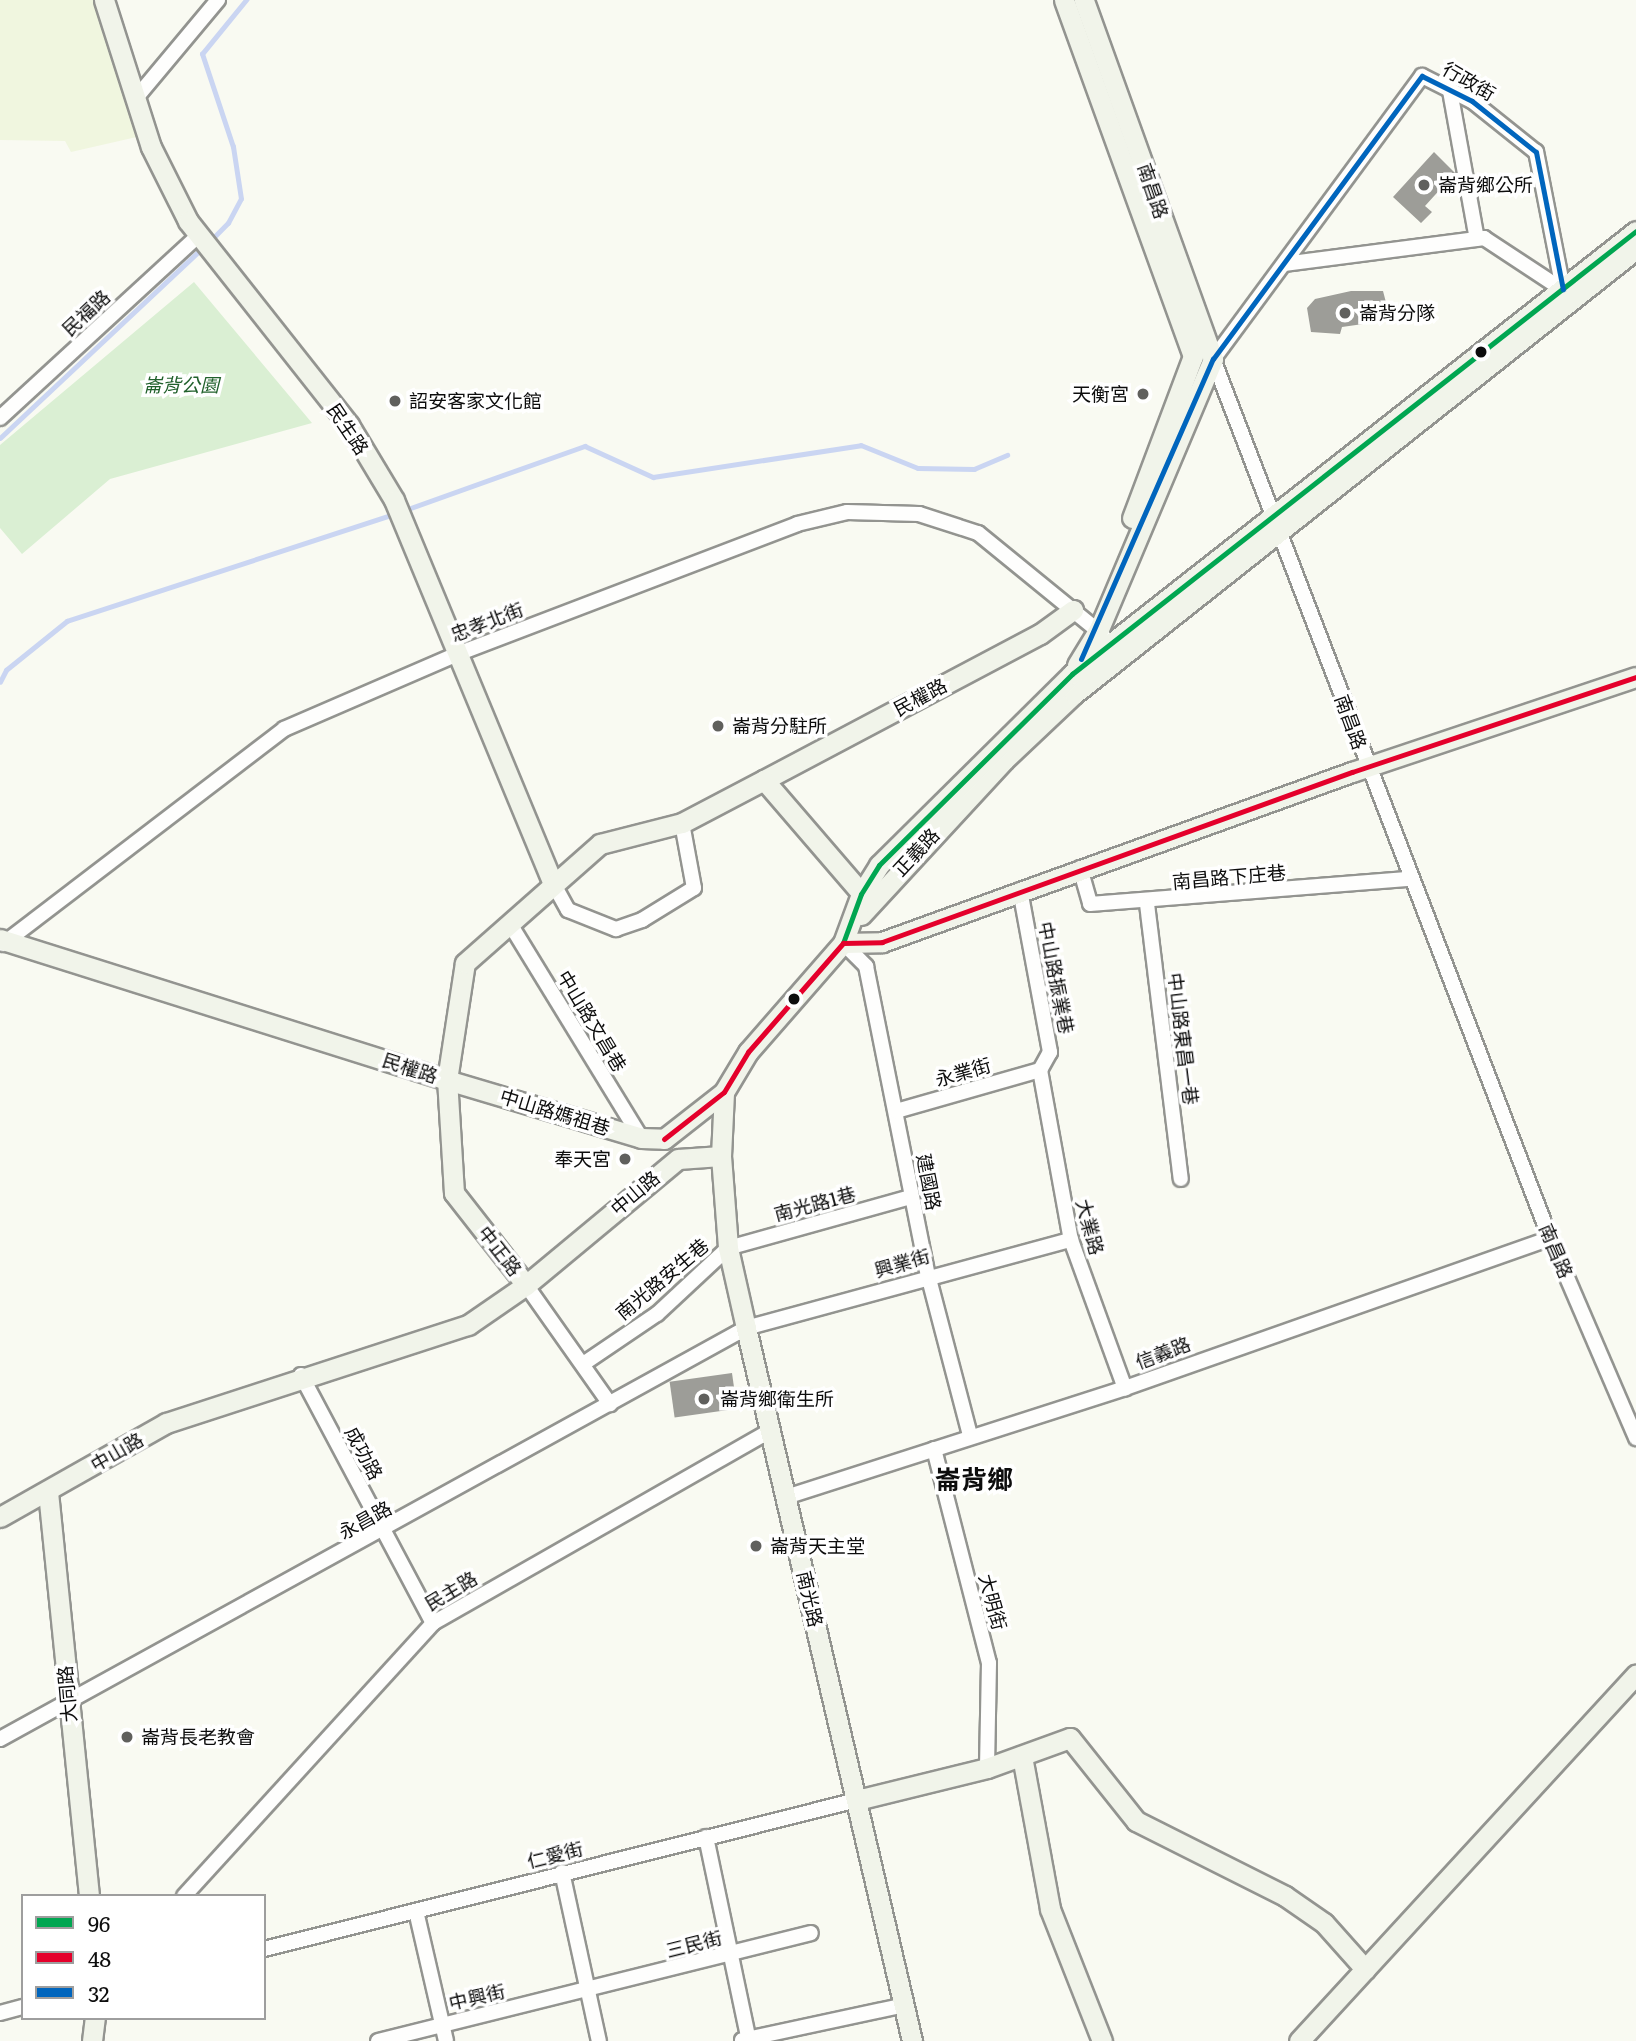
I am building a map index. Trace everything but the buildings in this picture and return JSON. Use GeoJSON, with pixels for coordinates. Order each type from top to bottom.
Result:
{"type":"FeatureCollection","features":[{"type":"Feature","properties":{"kind":"street","name":"民生路"},"geometry":{"type":"LineString","coordinates":[[104,0],[151,147],[198,236],[349,425],[394,500],[460,653],[553,883]]}},
{"type":"Feature","properties":{"kind":"street"},"geometry":{"type":"LineString","coordinates":[[136,98],[218,0]]}},
{"type":"Feature","properties":{"kind":"street","name":"南昌路"},"geometry":{"type":"LineString","coordinates":[[1064,0],[1203,358],[1278,522],[1367,766],[1550,1238],[1636,1438]]}},
{"type":"Feature","properties":{"kind":"street","name":"南昌路"},"geometry":{"type":"LineString","coordinates":[[1084,0],[1203,358]]}},
{"type":"Feature","properties":{"kind":"street","name":"行政街"},"geometry":{"type":"LineString","coordinates":[[1203,358],[1284,264],[1422,76],[1472,101],[1536,152],[1567,295]]}},
{"type":"Feature","properties":{"kind":"street"},"geometry":{"type":"LineString","coordinates":[[1450,91],[1477,239]]}},
{"type":"Feature","properties":{"kind":"street","name":"正義路"},"geometry":{"type":"LineString","coordinates":[[1567,295],[1636,231]]}},
{"type":"Feature","properties":{"kind":"street","name":"民福路"},"geometry":{"type":"LineString","coordinates":[[0,418],[198,236]]}},
{"type":"Feature","properties":{"kind":"street"},"geometry":{"type":"LineString","coordinates":[[1284,264],[1484,238],[1567,295]]}},
{"type":"Feature","properties":{"kind":"street","name":"正義路"},"geometry":{"type":"LineString","coordinates":[[843,943],[865,898],[1073,684],[1567,295],[1636,249]]}},
{"type":"Feature","properties":{"kind":"street"},"geometry":{"type":"LineString","coordinates":[[1073,684],[1098,629],[1203,358]]}},
{"type":"Feature","properties":{"kind":"street","name":"忠孝北街"},"geometry":{"type":"LineString","coordinates":[[1,944],[284,729],[460,653],[797,524],[847,512],[919,514],[978,533],[1040,579],[1098,629],[1116,650]]}},
{"type":"Feature","properties":{"kind":"street","name":"民權路"},"geometry":{"type":"LineString","coordinates":[[1,944],[447,1080],[465,963],[600,844],[682,823],[1040,634],[1073,610]]}},
{"type":"Feature","properties":{"kind":"street"},"geometry":{"type":"LineString","coordinates":[[664,1139],[724,1092],[748,1052],[843,943],[882,942],[1367,766],[1636,677]]}},
{"type":"Feature","properties":{"kind":"street"},"geometry":{"type":"LineString","coordinates":[[764,780],[865,898]]}},
{"type":"Feature","properties":{"kind":"street"},"geometry":{"type":"LineString","coordinates":[[553,883],[568,910],[616,929],[642,920],[694,888],[682,823]]}},
{"type":"Feature","properties":{"kind":"street","name":"南昌路下庄巷"},"geometry":{"type":"LineString","coordinates":[[1080,868],[1090,904],[1147,904],[1410,879]]}},
{"type":"Feature","properties":{"kind":"street","name":"中山路振業巷"},"geometry":{"type":"LineString","coordinates":[[1020,890],[1050,1052],[1040,1070]]}},
{"type":"Feature","properties":{"kind":"street","name":"中山路東昌一巷"},"geometry":{"type":"LineString","coordinates":[[1147,904],[1181,1179]]}},
{"type":"Feature","properties":{"kind":"street","name":"中山路文昌巷"},"geometry":{"type":"LineString","coordinates":[[510,924],[641,1138]]}},
{"type":"Feature","properties":{"kind":"street","name":"建國路"},"geometry":{"type":"LineString","coordinates":[[843,943],[866,966],[928,1275],[970,1435]]}},
{"type":"Feature","properties":{"kind":"street","name":"永業街"},"geometry":{"type":"LineString","coordinates":[[896,1111],[1040,1070]]}},
{"type":"Feature","properties":{"kind":"street","name":"大業路"},"geometry":{"type":"LineString","coordinates":[[1040,1070],[1071,1240],[1125,1388]]}},
{"type":"Feature","properties":{"kind":"street","name":"中山路媽祖巷"},"geometry":{"type":"LineString","coordinates":[[447,1080],[641,1138],[664,1139]]}},
{"type":"Feature","properties":{"kind":"street","name":"中正路"},"geometry":{"type":"LineString","coordinates":[[447,1080],[454,1193],[586,1362],[610,1404]]}},
{"type":"Feature","properties":{"kind":"street","name":"南光路"},"geometry":{"type":"LineString","coordinates":[[724,1092],[721,1156],[729,1248],[912,2041]]}},
{"type":"Feature","properties":{"kind":"street","name":"中山路"},"geometry":{"type":"LineString","coordinates":[[0,1517],[166,1423],[301,1375],[468,1325],[526,1285],[678,1159],[664,1139]]}},
{"type":"Feature","properties":{"kind":"street"},"geometry":{"type":"LineString","coordinates":[[678,1159],[721,1156]]}},
{"type":"Feature","properties":{"kind":"street","name":"南光路1巷"},"geometry":{"type":"LineString","coordinates":[[729,1248],[911,1197]]}},
{"type":"Feature","properties":{"kind":"street","name":"信義路"},"geometry":{"type":"LineString","coordinates":[[786,1497],[970,1435],[1125,1388],[1550,1238]]}},
{"type":"Feature","properties":{"kind":"street","name":"興業街"},"geometry":{"type":"LineString","coordinates":[[746,1328],[928,1275],[1071,1240]]}},
{"type":"Feature","properties":{"kind":"street","name":"南光路安生巷"},"geometry":{"type":"LineString","coordinates":[[586,1362],[657,1314],[729,1248]]}},
{"type":"Feature","properties":{"kind":"street","name":"永昌路"},"geometry":{"type":"LineString","coordinates":[[0,1740],[384,1532],[746,1328]]}},
{"type":"Feature","properties":{"kind":"street","name":"成功路"},"geometry":{"type":"LineString","coordinates":[[301,1375],[433,1623]]}},
{"type":"Feature","properties":{"kind":"street","name":"民主路"},"geometry":{"type":"LineString","coordinates":[[186,1894],[433,1623],[772,1430]]}},
{"type":"Feature","properties":{"kind":"street","name":"大明街"},"geometry":{"type":"LineString","coordinates":[[934,1449],[989,1664],[986,1768]]}},
{"type":"Feature","properties":{"kind":"street","name":"大同路"},"geometry":{"type":"LineString","coordinates":[[48,1492],[67,1702],[89,1894]]}},
{"type":"Feature","properties":{"kind":"street"},"geometry":{"type":"LineString","coordinates":[[1299,2041],[1636,1674]]}},
{"type":"Feature","properties":{"kind":"street"},"geometry":{"type":"LineString","coordinates":[[857,1800],[986,1768],[1070,1738],[1136,1821],[1285,1896],[1324,1923],[1365,1969]]}},
{"type":"Feature","properties":{"kind":"street"},"geometry":{"type":"LineString","coordinates":[[1023,1756],[1050,1909],[1102,2041]]}},
{"type":"Feature","properties":{"kind":"street","name":"仁愛街"},"geometry":{"type":"LineString","coordinates":[[266,1949],[562,1872],[857,1800]]}},
{"type":"Feature","properties":{"kind":"street"},"geometry":{"type":"LineString","coordinates":[[706,1837],[745,2040],[905,2005]]}},
{"type":"Feature","properties":{"kind":"street"},"geometry":{"type":"LineString","coordinates":[[562,1872],[586,1992],[599,2041]]}},
{"type":"Feature","properties":{"kind":"street"},"geometry":{"type":"LineString","coordinates":[[416,1911],[446,2041]]}},
{"type":"Feature","properties":{"kind":"street","name":"三民街"},"geometry":{"type":"LineString","coordinates":[[586,1992],[811,1933]]}},
{"type":"Feature","properties":{"kind":"street","name":"中興街"},"geometry":{"type":"LineString","coordinates":[[378,2041],[586,1992]]}},
{"type":"Feature","properties":{"kind":"street"},"geometry":{"type":"LineString","coordinates":[[0,2013],[21,2008]]}},
{"type":"Feature","properties":{"kind":"street"},"geometry":{"type":"LineString","coordinates":[[92,2041],[95,2020]]}},
{"type":"Feature","properties":{"kind":"green space"},"geometry":{"type":"Polygon","coordinates":[[[0,0],[93,0],[141,136],[71,152],[65,141],[0,140],[0,0]]]}},
{"type":"Feature","properties":{"kind":"green space","name":"崙背公園"},"geometry":{"type":"Polygon","coordinates":[[[194,282],[312,423],[110,479],[22,554],[0,528],[0,445],[194,282]]]}},
{"type":"Feature","properties":{"kind":"waterway"},"geometry":{"type":"LineString","coordinates":[[211,240],[228,223],[241,199],[233,147],[202,54],[246,0]]}},
{"type":"Feature","properties":{"kind":"waterway"},"geometry":{"type":"LineString","coordinates":[[0,438],[202,248]]}},
{"type":"Feature","properties":{"kind":"waterway"},"geometry":{"type":"LineString","coordinates":[[405,510],[585,446],[653,477],[861,445],[918,468],[974,469],[1007,455]]}},
{"type":"Feature","properties":{"kind":"waterway"},"geometry":{"type":"LineString","coordinates":[[0,682],[6,670],[67,621],[394,514]]}},
{"type":"Feature","properties":{"kind":"transit line","name":"32"},"geometry":{"type":"LineString","coordinates":[[1081,659],[1213,359],[1422,76],[1472,101],[1536,152],[1563,289]]}},
{"type":"Feature","properties":{"kind":"transit line","name":"96"},"geometry":{"type":"LineString","coordinates":[[843,943],[861,894],[879,865],[1072,674],[1636,231]]}},
{"type":"Feature","properties":{"kind":"transit line","name":"48"},"geometry":{"type":"LineString","coordinates":[[664,1139],[724,1092],[748,1052],[843,943],[882,942],[1352,772],[1636,677]]}},
{"type":"Feature","properties":{"kind":"place","name":"崙背鄉公所"},"geometry":{"type":"Point","coordinates":[1424,185]}},
{"type":"Feature","properties":{"kind":"place","name":"崙背分隊"},"geometry":{"type":"Point","coordinates":[1345,313]}},
{"type":"Feature","properties":{"kind":"place","name":"天衡宮"},"geometry":{"type":"Point","coordinates":[1143,394]}},
{"type":"Feature","properties":{"kind":"place","name":"詔安客家文化館"},"geometry":{"type":"Point","coordinates":[395,401]}},
{"type":"Feature","properties":{"kind":"place","name":"崙背分駐所"},"geometry":{"type":"Point","coordinates":[718,726]}},
{"type":"Feature","properties":{"kind":"place","name":"奉天宮"},"geometry":{"type":"Point","coordinates":[625,1159]}},
{"type":"Feature","properties":{"kind":"place","name":"崙背鄉衛生所"},"geometry":{"type":"Point","coordinates":[704,1399]}},
{"type":"Feature","properties":{"kind":"place","name":"崙背天主堂"},"geometry":{"type":"Point","coordinates":[756,1546]}},
{"type":"Feature","properties":{"kind":"place","name":"崙背長老教會"},"geometry":{"type":"Point","coordinates":[127,1737]}},
{"type":"Feature","properties":{"kind":"district","name":"崙背鄉"},"geometry":{"type":"Point","coordinates":[974,1478]}}]}
